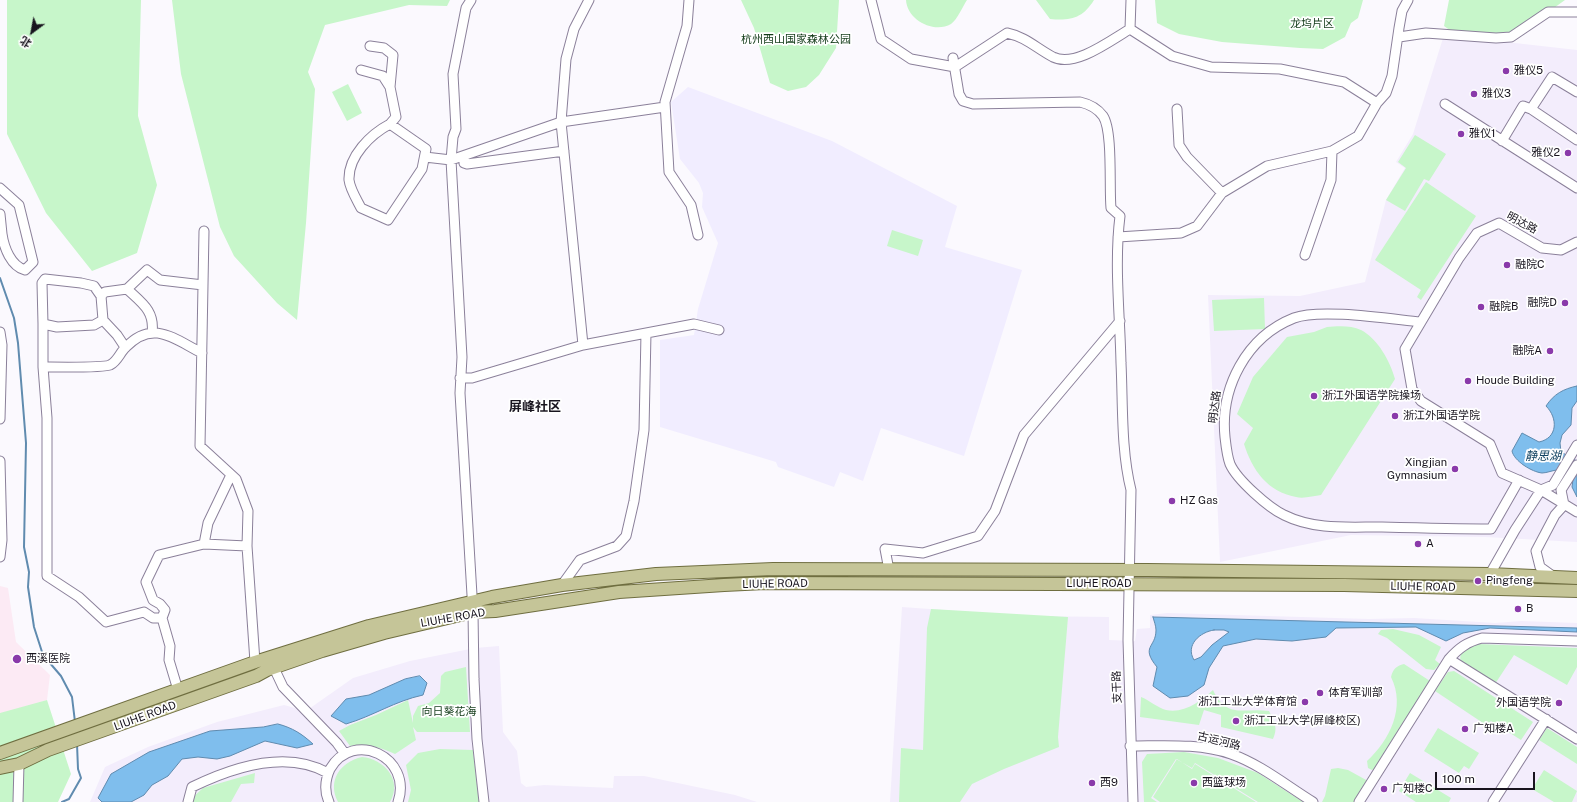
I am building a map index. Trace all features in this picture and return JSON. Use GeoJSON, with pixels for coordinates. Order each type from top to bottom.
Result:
{"type":"FeatureCollection","features":[{"type":"Feature","properties":{"kind":"main road","name":"LIUHE ROAD"},"geometry":{"type":"LineString","coordinates":[[0,752],[255,662],[369,626],[473,607],[562,586],[661,574],[779,569],[1490,574],[1577,578]]}},
{"type":"Feature","properties":{"kind":"main road","name":"LIUHE ROAD"},"geometry":{"type":"LineString","coordinates":[[0,768],[19,764],[48,750],[322,651],[473,607],[495,611],[618,592],[765,583],[1351,585],[1577,591]]}},
{"type":"Feature","properties":{"kind":"street"},"geometry":{"type":"LineString","coordinates":[[470,0],[466,8],[452,74],[456,129],[453,137],[451,160],[462,356],[460,378],[473,607],[477,739],[484,802]]}},
{"type":"Feature","properties":{"kind":"street"},"geometry":{"type":"LineString","coordinates":[[583,345],[561,122],[566,59],[574,29],[590,0]]}},
{"type":"Feature","properties":{"kind":"street"},"geometry":{"type":"LineString","coordinates":[[689,0],[686,26],[665,102],[665,107],[669,172],[691,205],[698,235]]}},
{"type":"Feature","properties":{"kind":"street"},"geometry":{"type":"LineString","coordinates":[[871,0],[881,39],[911,58],[954,62],[1007,33],[1021,36],[1053,57],[1061,60],[1081,57],[1130,29]]}},
{"type":"Feature","properties":{"kind":"street"},"geometry":{"type":"LineString","coordinates":[[1130,29],[1131,0]]}},
{"type":"Feature","properties":{"kind":"street"},"geometry":{"type":"LineString","coordinates":[[1118,237],[1182,233],[1197,226],[1222,193],[1267,166],[1332,151],[1358,136],[1377,103],[1386,93],[1392,76],[1402,11],[1408,0]]}},
{"type":"Feature","properties":{"kind":"street"},"geometry":{"type":"LineString","coordinates":[[1399,38],[1426,33],[1496,38],[1511,37],[1548,12],[1577,12]]}},
{"type":"Feature","properties":{"kind":"street"},"geometry":{"type":"LineString","coordinates":[[1130,29],[1172,56],[1211,67],[1280,69],[1344,82],[1377,103]]}},
{"type":"Feature","properties":{"kind":"street"},"geometry":{"type":"LineString","coordinates":[[370,46],[384,48],[393,54],[390,87],[396,118],[370,138],[358,152],[350,168],[349,180],[361,208],[388,220],[422,169],[426,149],[390,124]]}},
{"type":"Feature","properties":{"kind":"street","name":"支干路"},"geometry":{"type":"LineString","coordinates":[[954,62],[959,94],[963,101],[973,104],[1080,102],[1089,104],[1098,110],[1104,117],[1107,131],[1111,208],[1120,216],[1118,237],[1126,470],[1132,490],[1128,584],[1128,640],[1130,746],[1133,802]]}},
{"type":"Feature","properties":{"kind":"street"},"geometry":{"type":"LineString","coordinates":[[361,70],[383,76],[390,87]]}},
{"type":"Feature","properties":{"kind":"street"},"geometry":{"type":"LineString","coordinates":[[1531,109],[1552,77],[1577,92]]}},
{"type":"Feature","properties":{"kind":"street"},"geometry":{"type":"LineString","coordinates":[[1445,104],[1577,188]]}},
{"type":"Feature","properties":{"kind":"street"},"geometry":{"type":"LineString","coordinates":[[1502,141],[1523,106],[1531,109],[1577,140]]}},
{"type":"Feature","properties":{"kind":"street"},"geometry":{"type":"LineString","coordinates":[[424,157],[451,160],[561,122],[665,107]]}},
{"type":"Feature","properties":{"kind":"street"},"geometry":{"type":"LineString","coordinates":[[1177,109],[1179,145],[1187,157],[1222,193]]}},
{"type":"Feature","properties":{"kind":"street"},"geometry":{"type":"LineString","coordinates":[[464,156],[464,163],[467,164],[564,150]]}},
{"type":"Feature","properties":{"kind":"street"},"geometry":{"type":"LineString","coordinates":[[1305,255],[1331,180],[1332,151]]}},
{"type":"Feature","properties":{"kind":"street"},"geometry":{"type":"LineString","coordinates":[[0,188],[19,205],[33,262],[25,270],[19,268],[13,262],[3,244],[0,214]]}},
{"type":"Feature","properties":{"kind":"street","name":"明达路"},"geometry":{"type":"LineString","coordinates":[[1519,480],[1491,529],[1320,526],[1284,515],[1251,491],[1230,465],[1225,444],[1224,424],[1230,384],[1257,342],[1273,330],[1294,318],[1316,313],[1420,322],[1478,233],[1499,223],[1542,248],[1561,250],[1577,242]]}},
{"type":"Feature","properties":{"kind":"street"},"geometry":{"type":"LineString","coordinates":[[204,231],[200,446],[236,479],[248,510],[247,546],[255,662]]}},
{"type":"Feature","properties":{"kind":"street"},"geometry":{"type":"LineString","coordinates":[[101,296],[105,292],[127,289],[147,270],[160,280],[203,285]]}},
{"type":"Feature","properties":{"kind":"street"},"geometry":{"type":"LineString","coordinates":[[125,347],[117,335],[103,320],[101,296],[94,286],[45,279],[42,283],[43,367],[47,418],[47,576],[79,597],[106,622],[144,612],[153,618],[162,618]]}},
{"type":"Feature","properties":{"kind":"street"},"geometry":{"type":"LineString","coordinates":[[127,289],[143,303],[154,320],[152,333]]}},
{"type":"Feature","properties":{"kind":"street"},"geometry":{"type":"LineString","coordinates":[[43,324],[57,327],[94,325],[103,320]]}},
{"type":"Feature","properties":{"kind":"street"},"geometry":{"type":"LineString","coordinates":[[889,570],[885,549],[923,553],[978,536],[995,511],[1024,435],[1120,321]]}},
{"type":"Feature","properties":{"kind":"street"},"geometry":{"type":"LineString","coordinates":[[1420,322],[1406,349],[1412,389],[1421,401],[1490,444],[1502,474],[1541,490],[1577,512]]}},
{"type":"Feature","properties":{"kind":"street"},"geometry":{"type":"LineString","coordinates":[[460,378],[472,378],[583,345],[694,324],[719,330]]}},
{"type":"Feature","properties":{"kind":"street"},"geometry":{"type":"LineString","coordinates":[[0,332],[2,345],[0,420]]}},
{"type":"Feature","properties":{"kind":"street"},"geometry":{"type":"LineString","coordinates":[[43,367],[110,365],[120,356],[125,347],[146,333],[161,332],[202,353]]}},
{"type":"Feature","properties":{"kind":"street"},"geometry":{"type":"LineString","coordinates":[[562,586],[580,560],[617,546],[626,536],[634,501],[644,430],[646,333]]}},
{"type":"Feature","properties":{"kind":"street"},"geometry":{"type":"LineString","coordinates":[[1490,574],[1515,530],[1541,490],[1553,486],[1577,445]]}},
{"type":"Feature","properties":{"kind":"street"},"geometry":{"type":"LineString","coordinates":[[0,461],[2,540],[0,557]]}},
{"type":"Feature","properties":{"kind":"street"},"geometry":{"type":"LineString","coordinates":[[1564,505],[1561,490],[1577,465]]}},
{"type":"Feature","properties":{"kind":"street"},"geometry":{"type":"LineString","coordinates":[[204,544],[208,523],[231,475]]}},
{"type":"Feature","properties":{"kind":"street"},"geometry":{"type":"LineString","coordinates":[[1554,577],[1540,567],[1536,551],[1555,515],[1564,505]]}},
{"type":"Feature","properties":{"kind":"street"},"geometry":{"type":"LineString","coordinates":[[178,690],[169,660],[170,646],[162,618],[165,610],[160,604],[153,600],[146,582],[159,555],[204,544],[247,546]]}},
{"type":"Feature","properties":{"kind":"street"},"geometry":{"type":"LineString","coordinates":[[1359,802],[1449,659],[1468,641],[1482,638],[1577,641]]}},
{"type":"Feature","properties":{"kind":"street"},"geometry":{"type":"LineString","coordinates":[[1449,659],[1577,739]]}},
{"type":"Feature","properties":{"kind":"street"},"geometry":{"type":"LineString","coordinates":[[274,668],[283,688],[337,743],[345,754]]}},
{"type":"Feature","properties":{"kind":"street"},"geometry":{"type":"LineString","coordinates":[[1493,802],[1546,719]]}},
{"type":"Feature","properties":{"kind":"street","name":"古运河路"},"geometry":{"type":"LineString","coordinates":[[1130,746],[1189,746],[1231,754],[1248,761],[1313,802]]}},
{"type":"Feature","properties":{"kind":"street"},"geometry":{"type":"LineString","coordinates":[[329,802],[326,789],[328,773],[335,762],[345,754],[354,751],[368,750],[382,755],[390,761],[400,776],[401,786],[398,802]]}},
{"type":"Feature","properties":{"kind":"street"},"geometry":{"type":"LineString","coordinates":[[188,802],[192,787],[210,778],[248,766],[284,761],[299,762],[318,767],[328,773]]}},
{"type":"Feature","properties":{"kind":"street"},"geometry":{"type":"LineString","coordinates":[[18,802],[19,764]]}},
{"type":"Feature","properties":{"kind":"shaded area","name":"浙江外国语学院"},"geometry":{"type":"Polygon","coordinates":[[[1444,35],[1577,50],[1577,542],[1485,537],[1351,535],[1220,562],[1208,295],[1300,296],[1365,282],[1386,200],[1405,168],[1396,162],[1413,134],[1444,35]]]}},
{"type":"Feature","properties":{"kind":"shaded area"},"geometry":{"type":"Polygon","coordinates":[[[688,87],[832,141],[957,206],[945,247],[1022,270],[964,456],[881,428],[863,481],[840,472],[834,487],[778,467],[776,462],[660,427],[660,340],[694,335],[698,309],[718,243],[702,207],[703,193],[699,183],[680,159],[671,102],[688,87]]]}},
{"type":"Feature","properties":{"kind":"shaded area","name":"西溪医院"},"geometry":{"type":"Polygon","coordinates":[[[0,586],[8,588],[16,642],[50,675],[47,700],[0,715],[0,586]]]}},
{"type":"Feature","properties":{"kind":"shaded area","name":"浙江工业大学(屏峰校区)"},"geometry":{"type":"Polygon","coordinates":[[[902,607],[1027,616],[1109,617],[1109,640],[1135,641],[1137,629],[1150,628],[1150,615],[1167,613],[1369,619],[1414,618],[1495,623],[1521,621],[1577,623],[1577,802],[890,802],[902,607]]]}},
{"type":"Feature","properties":{"kind":"shaded area"},"geometry":{"type":"Polygon","coordinates":[[[499,646],[503,732],[517,751],[521,783],[526,787],[544,785],[613,788],[614,776],[644,776],[735,795],[757,802],[90,802],[105,767],[148,747],[217,722],[284,705],[306,711],[353,678],[410,661],[475,648],[499,646]]]}},
{"type":"Feature","properties":{"kind":"green space"},"geometry":{"type":"Polygon","coordinates":[[[7,0],[141,0],[138,116],[157,185],[137,253],[92,271],[46,213],[7,134],[7,0]]]}},
{"type":"Feature","properties":{"kind":"green space"},"geometry":{"type":"Polygon","coordinates":[[[172,0],[450,0],[447,6],[409,5],[325,25],[308,72],[315,89],[306,223],[297,320],[277,303],[234,256],[220,227],[181,74],[172,0]]]}},
{"type":"Feature","properties":{"kind":"green space","name":"杭州西山国家森林公园"},"geometry":{"type":"Polygon","coordinates":[[[741,0],[839,0],[836,48],[819,75],[806,87],[788,91],[770,83],[754,28],[741,0]]]}},
{"type":"Feature","properties":{"kind":"green space"},"geometry":{"type":"Polygon","coordinates":[[[906,0],[967,0],[958,16],[951,24],[944,27],[937,27],[922,23],[916,19],[911,14],[906,0]]]}},
{"type":"Feature","properties":{"kind":"green space"},"geometry":{"type":"Polygon","coordinates":[[[1036,0],[1094,0],[1085,11],[1076,17],[1070,19],[1050,19],[1036,0]]]}},
{"type":"Feature","properties":{"kind":"green space","name":"龙坞片区"},"geometry":{"type":"Polygon","coordinates":[[[1155,0],[1363,0],[1358,18],[1351,23],[1345,37],[1323,49],[1222,42],[1179,34],[1157,23],[1155,0]]]}},
{"type":"Feature","properties":{"kind":"green space"},"geometry":{"type":"Polygon","coordinates":[[[1449,0],[1565,0],[1512,38],[1462,39],[1444,26],[1449,0]]]}},
{"type":"Feature","properties":{"kind":"green space"},"geometry":{"type":"Polygon","coordinates":[[[348,84],[362,113],[347,121],[332,92],[348,84]]]}},
{"type":"Feature","properties":{"kind":"green space"},"geometry":{"type":"Polygon","coordinates":[[[1415,135],[1446,154],[1429,181],[1424,179],[1405,211],[1386,200],[1406,168],[1398,162],[1415,135]]]}},
{"type":"Feature","properties":{"kind":"green space"},"geometry":{"type":"Polygon","coordinates":[[[1426,182],[1476,216],[1421,300],[1417,297],[1421,290],[1375,260],[1426,182]]]}},
{"type":"Feature","properties":{"kind":"green space"},"geometry":{"type":"Polygon","coordinates":[[[892,230],[923,240],[918,256],[887,246],[892,230]]]}},
{"type":"Feature","properties":{"kind":"green space"},"geometry":{"type":"Polygon","coordinates":[[[1264,298],[1265,329],[1214,331],[1212,300],[1264,298]]]}},
{"type":"Feature","properties":{"kind":"green space","name":"浙江外国语学院操场"},"geometry":{"type":"Polygon","coordinates":[[[1327,327],[1353,327],[1367,334],[1378,345],[1387,358],[1395,379],[1321,495],[1299,498],[1277,490],[1262,478],[1247,454],[1244,444],[1253,428],[1237,414],[1253,377],[1287,337],[1314,332],[1327,327]]]}},
{"type":"Feature","properties":{"kind":"green space"},"geometry":{"type":"Polygon","coordinates":[[[931,609],[1068,617],[1058,737],[1059,747],[1004,769],[972,784],[960,802],[899,802],[901,748],[923,750],[927,628],[931,609]]]}},
{"type":"Feature","properties":{"kind":"green space"},"geometry":{"type":"Polygon","coordinates":[[[1393,629],[1419,635],[1441,647],[1435,660],[1440,664],[1434,670],[1426,669],[1387,638],[1378,634],[1381,630],[1393,629]]]}},
{"type":"Feature","properties":{"kind":"green space"},"geometry":{"type":"Polygon","coordinates":[[[1479,644],[1577,648],[1577,667],[1567,685],[1514,655],[1495,684],[1462,664],[1461,656],[1464,650],[1479,644]]]}},
{"type":"Feature","properties":{"kind":"green space"},"geometry":{"type":"Polygon","coordinates":[[[1404,664],[1430,681],[1377,768],[1372,770],[1368,768],[1367,761],[1383,743],[1389,733],[1396,711],[1397,700],[1391,677],[1395,668],[1404,664]]]}},
{"type":"Feature","properties":{"kind":"green space","name":"向日葵花海"},"geometry":{"type":"Polygon","coordinates":[[[466,667],[470,732],[417,732],[413,727],[416,740],[395,754],[373,746],[350,746],[339,731],[408,700],[413,723],[413,716],[418,706],[429,703],[440,693],[441,676],[445,672],[466,667]]]}},
{"type":"Feature","properties":{"kind":"green space"},"geometry":{"type":"Polygon","coordinates":[[[1454,671],[1533,722],[1521,740],[1491,721],[1486,725],[1435,691],[1448,672],[1454,671]]]}},
{"type":"Feature","properties":{"kind":"green space"},"geometry":{"type":"Polygon","coordinates":[[[1213,690],[1218,699],[1230,709],[1269,711],[1275,725],[1273,739],[1221,727],[1221,715],[1204,710],[1199,725],[1140,717],[1141,697],[1163,709],[1173,711],[1192,706],[1213,690]]]}},
{"type":"Feature","properties":{"kind":"green space"},"geometry":{"type":"Polygon","coordinates":[[[47,700],[71,774],[58,802],[0,802],[0,713],[47,700]]]}},
{"type":"Feature","properties":{"kind":"green space"},"geometry":{"type":"Polygon","coordinates":[[[1438,728],[1479,753],[1469,769],[1464,766],[1459,773],[1424,751],[1438,728]]]}},
{"type":"Feature","properties":{"kind":"green space"},"geometry":{"type":"Polygon","coordinates":[[[1547,728],[1577,747],[1577,764],[1539,740],[1547,728]]]}},
{"type":"Feature","properties":{"kind":"green space"},"geometry":{"type":"Polygon","coordinates":[[[440,749],[473,750],[479,802],[408,802],[411,790],[406,765],[418,753],[440,749]]]}},
{"type":"Feature","properties":{"kind":"green space"},"geometry":{"type":"Polygon","coordinates":[[[1184,752],[1218,758],[1258,773],[1303,802],[1258,802],[1195,763],[1192,768],[1176,759],[1151,798],[1157,802],[1144,802],[1142,762],[1147,754],[1184,752]]]}},
{"type":"Feature","properties":{"kind":"green space"},"geometry":{"type":"Polygon","coordinates":[[[362,757],[377,762],[384,766],[389,772],[393,779],[394,786],[390,802],[338,802],[334,787],[338,774],[347,763],[362,757]]]}},
{"type":"Feature","properties":{"kind":"green space","name":"西篮球场"},"geometry":{"type":"Polygon","coordinates":[[[1177,759],[1192,769],[1195,764],[1256,802],[1160,802],[1153,797],[1177,759]]]}},
{"type":"Feature","properties":{"kind":"green space"},"geometry":{"type":"Polygon","coordinates":[[[1338,768],[1348,770],[1368,781],[1354,802],[1322,802],[1325,796],[1331,769],[1338,768]]]}},
{"type":"Feature","properties":{"kind":"green space"},"geometry":{"type":"Polygon","coordinates":[[[1544,770],[1577,791],[1572,802],[1554,802],[1532,789],[1544,770]]]}},
{"type":"Feature","properties":{"kind":"green space"},"geometry":{"type":"Polygon","coordinates":[[[255,773],[254,783],[241,784],[231,802],[192,802],[191,799],[203,788],[255,773]]]}},
{"type":"Feature","properties":{"kind":"green space"},"geometry":{"type":"Polygon","coordinates":[[[1410,773],[1451,798],[1449,802],[1416,802],[1399,791],[1410,773]]]}},
{"type":"Feature","properties":{"kind":"water","name":"静思湖"},"geometry":{"type":"Polygon","coordinates":[[[1577,386],[1577,401],[1572,408],[1571,425],[1562,435],[1560,443],[1561,452],[1577,461],[1577,497],[1572,487],[1573,479],[1558,470],[1542,473],[1533,471],[1516,459],[1512,451],[1522,433],[1539,442],[1550,436],[1553,432],[1554,422],[1553,416],[1546,406],[1552,398],[1559,393],[1577,386]]]}},
{"type":"Feature","properties":{"kind":"water"},"geometry":{"type":"Polygon","coordinates":[[[1153,617],[1577,628],[1577,632],[1490,628],[1463,633],[1446,641],[1416,627],[1336,628],[1326,637],[1292,641],[1256,639],[1223,646],[1209,668],[1204,685],[1188,696],[1170,698],[1153,686],[1157,667],[1152,660],[1149,651],[1154,640],[1156,628],[1153,617]],[[1224,630],[1209,631],[1199,636],[1195,640],[1191,649],[1194,660],[1201,657],[1212,645],[1229,632],[1224,630]]]}},
{"type":"Feature","properties":{"kind":"water"},"geometry":{"type":"Polygon","coordinates":[[[420,676],[427,683],[423,695],[403,701],[346,724],[331,716],[346,699],[369,695],[405,679],[420,676]]]}},
{"type":"Feature","properties":{"kind":"water"},"geometry":{"type":"Polygon","coordinates":[[[278,724],[297,732],[313,744],[297,748],[265,741],[230,756],[217,759],[198,757],[182,759],[168,776],[152,785],[144,795],[131,802],[102,802],[98,798],[111,774],[149,752],[210,731],[263,727],[278,724]]]}},
{"type":"Feature","properties":{"kind":"waterway"},"geometry":{"type":"LineString","coordinates":[[0,278],[14,318],[18,343],[26,443],[24,547],[29,572],[28,587],[34,627],[43,655],[61,676],[72,697],[75,722]]}},
{"type":"Feature","properties":{"kind":"waterway"},"geometry":{"type":"LineString","coordinates":[[62,802],[69,799],[81,778],[78,769],[77,744]]}},
{"type":"Feature","properties":{"kind":"place","name":"雅仪5"},"geometry":{"type":"Point","coordinates":[1506,71]}},
{"type":"Feature","properties":{"kind":"place","name":"雅仪3"},"geometry":{"type":"Point","coordinates":[1474,94]}},
{"type":"Feature","properties":{"kind":"place","name":"雅仪1"},"geometry":{"type":"Point","coordinates":[1461,134]}},
{"type":"Feature","properties":{"kind":"place","name":"雅仪2"},"geometry":{"type":"Point","coordinates":[1568,153]}},
{"type":"Feature","properties":{"kind":"place","name":"融院C"},"geometry":{"type":"Point","coordinates":[1507,265]}},
{"type":"Feature","properties":{"kind":"place","name":"融院D"},"geometry":{"type":"Point","coordinates":[1565,303]}},
{"type":"Feature","properties":{"kind":"place","name":"融院B"},"geometry":{"type":"Point","coordinates":[1481,307]}},
{"type":"Feature","properties":{"kind":"place","name":"融院A"},"geometry":{"type":"Point","coordinates":[1550,351]}},
{"type":"Feature","properties":{"kind":"place","name":"Houde Building"},"geometry":{"type":"Point","coordinates":[1468,381]}},
{"type":"Feature","properties":{"kind":"place","name":"浙江外国语学院操场"},"geometry":{"type":"Point","coordinates":[1314,396]}},
{"type":"Feature","properties":{"kind":"place","name":"浙江外国语学院"},"geometry":{"type":"Point","coordinates":[1395,416]}},
{"type":"Feature","properties":{"kind":"place","name":"Xingjian Gymnasium"},"geometry":{"type":"Point","coordinates":[1455,469]}},
{"type":"Feature","properties":{"kind":"place","name":"HZ Gas"},"geometry":{"type":"Point","coordinates":[1172,501]}},
{"type":"Feature","properties":{"kind":"place","name":"A"},"geometry":{"type":"Point","coordinates":[1418,544]}},
{"type":"Feature","properties":{"kind":"place","name":"Pingfeng"},"geometry":{"type":"Point","coordinates":[1478,581]}},
{"type":"Feature","properties":{"kind":"place","name":"B"},"geometry":{"type":"Point","coordinates":[1518,609]}},
{"type":"Feature","properties":{"kind":"place","name":"西溪医院"},"geometry":{"type":"Point","coordinates":[17,659]}},
{"type":"Feature","properties":{"kind":"place","name":"体育军训部"},"geometry":{"type":"Point","coordinates":[1320,693]}},
{"type":"Feature","properties":{"kind":"place","name":"浙江工业大学体育馆"},"geometry":{"type":"Point","coordinates":[1305,702]}},
{"type":"Feature","properties":{"kind":"place","name":"外国语学院"},"geometry":{"type":"Point","coordinates":[1559,703]}},
{"type":"Feature","properties":{"kind":"place","name":"浙江工业大学(屏峰校区)"},"geometry":{"type":"Point","coordinates":[1236,721]}},
{"type":"Feature","properties":{"kind":"place","name":"广知楼A"},"geometry":{"type":"Point","coordinates":[1465,729]}},
{"type":"Feature","properties":{"kind":"place","name":"西9"},"geometry":{"type":"Point","coordinates":[1092,783]}},
{"type":"Feature","properties":{"kind":"place","name":"西篮球场"},"geometry":{"type":"Point","coordinates":[1194,783]}},
{"type":"Feature","properties":{"kind":"place","name":"广知楼C"},"geometry":{"type":"Point","coordinates":[1384,789]}},
{"type":"Feature","properties":{"kind":"district","name":"屏峰社区"},"geometry":{"type":"Point","coordinates":[535,407]}}]}
